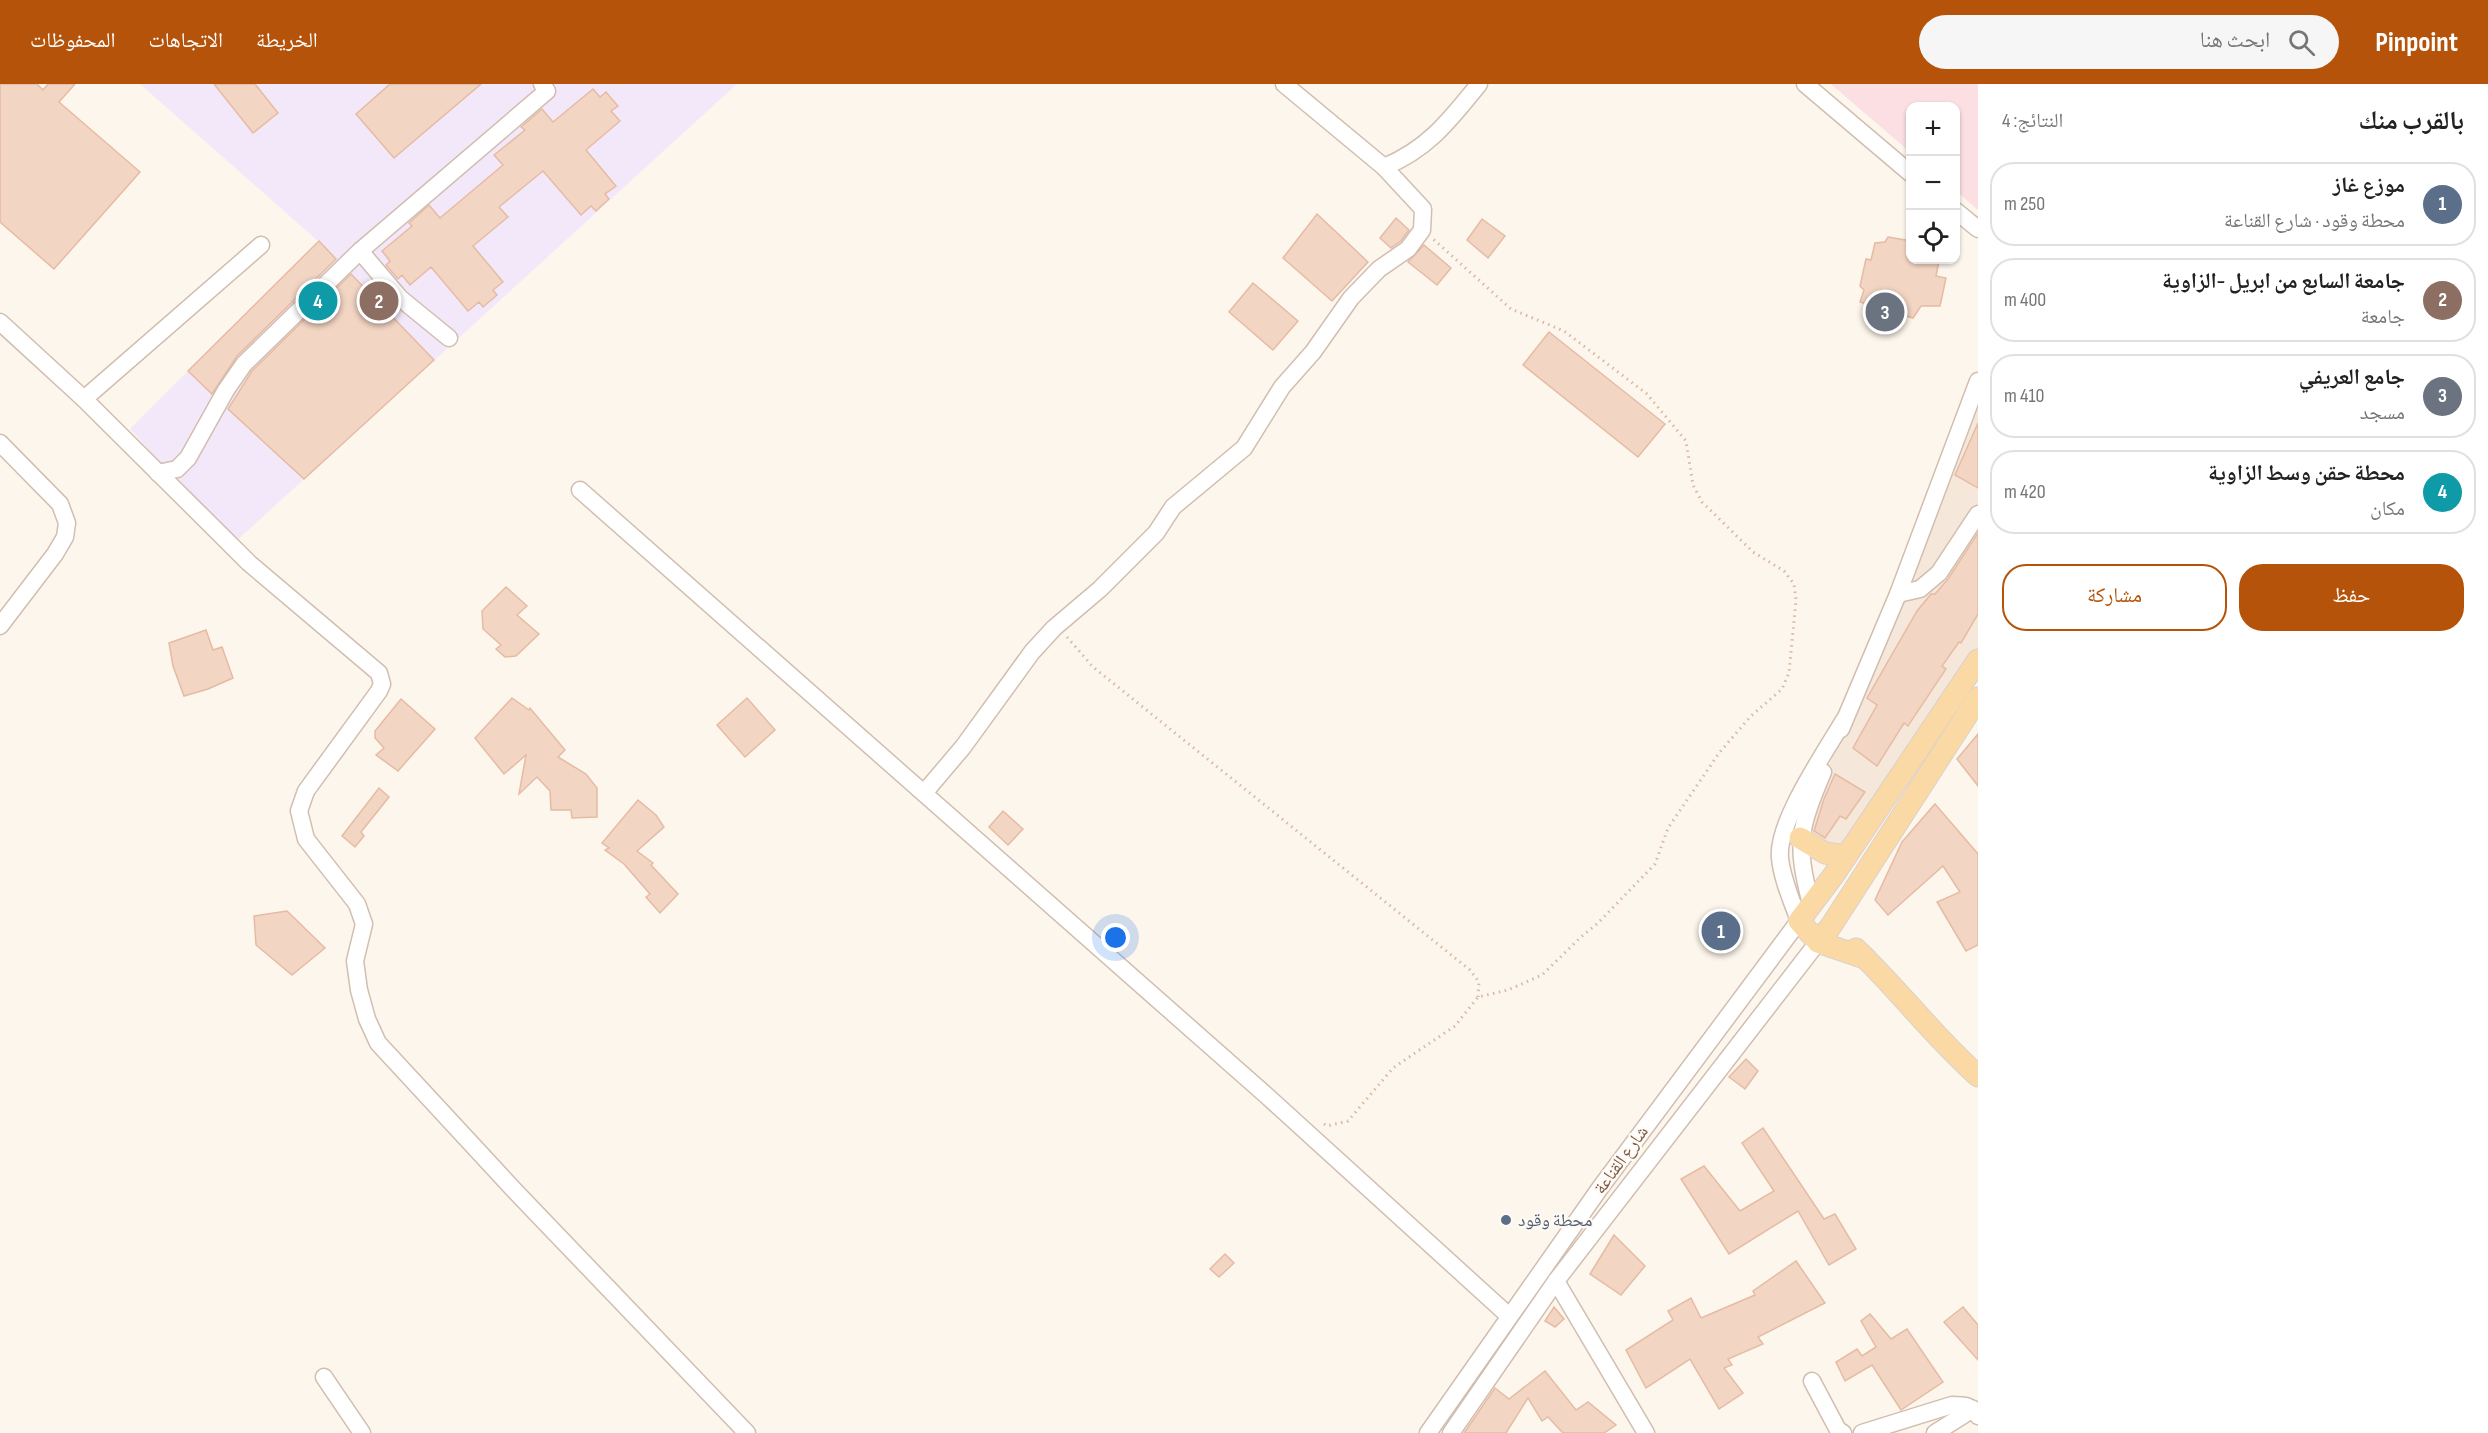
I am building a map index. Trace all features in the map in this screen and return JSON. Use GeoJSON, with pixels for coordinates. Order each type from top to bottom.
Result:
{"type":"FeatureCollection","features":[{"type":"Feature","properties":{"kind":"main road"},"geometry":{"type":"LineString","coordinates":[[1978,660],[1846,856],[1799,921],[1865,958],[1953,1054],[1978,1076]]}},
{"type":"Feature","properties":{"kind":"main road"},"geometry":{"type":"LineString","coordinates":[[1825,934],[1974,714]]}},
{"type":"Feature","properties":{"kind":"main road"},"geometry":{"type":"LineString","coordinates":[[1800,838],[1825,853],[1846,856]]}},
{"type":"Feature","properties":{"kind":"main road"},"geometry":{"type":"LineString","coordinates":[[1811,904],[1825,934]]}},
{"type":"Feature","properties":{"kind":"street"},"geometry":{"type":"LineString","coordinates":[[924,793],[963,747],[1032,652],[1060,623],[1100,589],[1156,532],[1173,507],[1244,448],[1282,387],[1313,352],[1350,298],[1378,269],[1408,249],[1422,230],[1423,209],[1384,167],[1284,84]]}},
{"type":"Feature","properties":{"kind":"street"},"geometry":{"type":"LineString","coordinates":[[1384,167],[1403,159],[1436,136],[1479,84]]}},
{"type":"Feature","properties":{"kind":"street"},"geometry":{"type":"LineString","coordinates":[[1805,84],[1906,169]]}},
{"type":"Feature","properties":{"kind":"street"},"geometry":{"type":"LineString","coordinates":[[158,473],[177,469],[188,458],[226,390],[244,364],[360,251],[545,87]]}},
{"type":"Feature","properties":{"kind":"street"},"geometry":{"type":"LineString","coordinates":[[1960,214],[1978,230]]}},
{"type":"Feature","properties":{"kind":"street"},"geometry":{"type":"LineString","coordinates":[[84,399],[261,244]]}},
{"type":"Feature","properties":{"kind":"street"},"geometry":{"type":"LineString","coordinates":[[360,251],[400,298],[449,338]]}},
{"type":"Feature","properties":{"kind":"street"},"geometry":{"type":"LineString","coordinates":[[0,322],[84,399],[249,563],[379,673],[382,684],[379,691],[306,791],[299,811],[306,839],[357,904],[364,924],[355,961],[359,990],[367,1019],[378,1043],[514,1191],[747,1433]]}},
{"type":"Feature","properties":{"kind":"street"},"geometry":{"type":"LineString","coordinates":[[1811,904],[1802,862],[1800,838],[1809,805],[1898,594],[1978,381]]}},
{"type":"Feature","properties":{"kind":"street"},"geometry":{"type":"LineString","coordinates":[[0,443],[60,504],[67,523],[66,537],[55,554],[2,618]]}},
{"type":"Feature","properties":{"kind":"street"},"geometry":{"type":"LineString","coordinates":[[580,490],[1375,1192],[1509,1316]]}},
{"type":"Feature","properties":{"kind":"street"},"geometry":{"type":"LineString","coordinates":[[1898,594],[1920,589],[1939,573],[1978,514]]}},
{"type":"Feature","properties":{"kind":"street"},"geometry":{"type":"LineString","coordinates":[[1799,921],[1780,860],[1782,841],[1801,792],[1844,720]]}},
{"type":"Feature","properties":{"kind":"street","name":"شارع القناعة"},"geometry":{"type":"LineString","coordinates":[[1428,1433],[1600,1188],[1799,921]]}},
{"type":"Feature","properties":{"kind":"street","name":"شارع القناعة"},"geometry":{"type":"LineString","coordinates":[[1451,1433],[1556,1281],[1825,934]]}},
{"type":"Feature","properties":{"kind":"street"},"geometry":{"type":"LineString","coordinates":[[1556,1281],[1646,1433]]}},
{"type":"Feature","properties":{"kind":"street"},"geometry":{"type":"LineString","coordinates":[[324,1377],[362,1433]]}},
{"type":"Feature","properties":{"kind":"street"},"geometry":{"type":"LineString","coordinates":[[1812,1381],[1838,1430],[1843,1433]]}},
{"type":"Feature","properties":{"kind":"street"},"geometry":{"type":"LineString","coordinates":[[1862,1433],[1952,1405],[1965,1405],[1976,1412]]}},
{"type":"Feature","properties":{"kind":"street"},"geometry":{"type":"LineString","coordinates":[[1935,1433],[1976,1412]]}},
{"type":"Feature","properties":{"kind":"path"},"geometry":{"type":"LineString","coordinates":[[1422,230],[1511,309],[1564,331],[1647,394],[1686,441],[1693,485],[1702,502],[1753,552],[1784,571],[1794,584],[1796,600],[1789,674],[1782,689],[1751,716],[1719,753],[1668,828],[1655,864],[1598,923],[1542,975],[1508,990],[1478,997]]}},
{"type":"Feature","properties":{"kind":"path"},"geometry":{"type":"LineString","coordinates":[[1060,623],[1069,641],[1093,667],[1470,970],[1479,982],[1478,997],[1455,1026],[1393,1068],[1348,1121],[1327,1126],[1318,1120]]}},
{"type":"Feature","properties":{"kind":"shaded area"},"geometry":{"type":"Polygon","coordinates":[[[140,84],[737,84],[234,543],[130,429],[318,241],[140,84]]]}},
{"type":"Feature","properties":{"kind":"shaded area"},"geometry":{"type":"Polygon","coordinates":[[[1831,84],[1978,84],[1978,210],[1960,194],[1960,102],[1906,102],[1906,149],[1831,84]]]}},
{"type":"Feature","properties":{"kind":"shaded area"},"geometry":{"type":"Polygon","coordinates":[[[1978,380],[1978,656],[1847,849],[1806,841],[1806,825],[1978,380]]]}},
{"type":"Feature","properties":{"kind":"building"},"geometry":{"type":"Polygon","coordinates":[[[0,84],[37,84],[43,90],[48,84],[75,84],[59,102],[140,172],[54,269],[0,222],[0,84]]]}},
{"type":"Feature","properties":{"kind":"building"},"geometry":{"type":"Polygon","coordinates":[[[214,84],[255,84],[278,113],[253,133],[214,84]]]}},
{"type":"Feature","properties":{"kind":"building"},"geometry":{"type":"Polygon","coordinates":[[[390,84],[481,84],[394,158],[356,114],[390,84]]]}},
{"type":"Feature","properties":{"kind":"building"},"geometry":{"type":"Polygon","coordinates":[[[593,89],[600,97],[606,92],[618,106],[611,111],[620,121],[586,150],[616,186],[605,194],[609,199],[596,211],[591,206],[581,215],[543,171],[499,207],[508,217],[473,246],[503,282],[493,290],[497,295],[483,307],[479,302],[468,311],[431,267],[410,285],[402,275],[398,279],[386,265],[390,261],[382,251],[412,226],[409,223],[429,205],[440,218],[503,165],[494,155],[525,130],[521,127],[542,109],[553,122],[593,89]]]}},
{"type":"Feature","properties":{"kind":"building"},"geometry":{"type":"Polygon","coordinates":[[[1317,214],[1368,262],[1332,301],[1283,258],[1317,214]]]}},
{"type":"Feature","properties":{"kind":"building"},"geometry":{"type":"Polygon","coordinates":[[[1396,218],[1409,230],[1401,241],[1391,248],[1380,238],[1396,218]]]}},
{"type":"Feature","properties":{"kind":"building"},"geometry":{"type":"Polygon","coordinates":[[[1482,219],[1505,236],[1488,258],[1467,240],[1482,219]]]}},
{"type":"Feature","properties":{"kind":"building"},"geometry":{"type":"Polygon","coordinates":[[[1888,237],[1906,240],[1906,264],[1938,264],[1936,276],[1946,278],[1940,306],[1921,306],[1913,318],[1860,302],[1864,290],[1860,286],[1866,259],[1871,260],[1875,243],[1885,242],[1888,237]]]}},
{"type":"Feature","properties":{"kind":"building"},"geometry":{"type":"Polygon","coordinates":[[[319,241],[336,259],[237,356],[212,394],[188,371],[319,241]]]}},
{"type":"Feature","properties":{"kind":"building"},"geometry":{"type":"Polygon","coordinates":[[[1424,245],[1451,268],[1437,285],[1408,262],[1424,245]]]}},
{"type":"Feature","properties":{"kind":"building"},"geometry":{"type":"Polygon","coordinates":[[[351,274],[434,360],[304,479],[228,409],[252,371],[351,274]]]}},
{"type":"Feature","properties":{"kind":"building"},"geometry":{"type":"Polygon","coordinates":[[[1253,283],[1298,321],[1273,350],[1229,312],[1253,283]]]}},
{"type":"Feature","properties":{"kind":"building"},"geometry":{"type":"Polygon","coordinates":[[[1549,332],[1665,424],[1638,457],[1523,365],[1549,332]]]}},
{"type":"Feature","properties":{"kind":"building"},"geometry":{"type":"Polygon","coordinates":[[[1978,423],[1978,488],[1955,475],[1978,423]]]}},
{"type":"Feature","properties":{"kind":"building"},"geometry":{"type":"Polygon","coordinates":[[[1978,533],[1978,614],[1961,643],[1959,642],[1942,666],[1946,669],[1908,726],[1904,723],[1877,766],[1853,748],[1877,705],[1867,698],[1917,611],[1948,579],[1978,533]]]}},
{"type":"Feature","properties":{"kind":"building"},"geometry":{"type":"Polygon","coordinates":[[[506,587],[527,606],[517,615],[539,634],[516,656],[505,657],[496,649],[501,645],[483,629],[482,611],[506,587]]]}},
{"type":"Feature","properties":{"kind":"building"},"geometry":{"type":"Polygon","coordinates":[[[206,630],[213,650],[222,647],[233,678],[184,696],[173,666],[169,643],[206,630]]]}},
{"type":"Feature","properties":{"kind":"building"},"geometry":{"type":"Polygon","coordinates":[[[512,698],[529,710],[530,708],[565,750],[558,757],[586,774],[597,788],[597,817],[572,818],[571,810],[551,810],[550,791],[537,777],[519,794],[526,755],[504,774],[475,738],[512,698]]]}},
{"type":"Feature","properties":{"kind":"building"},"geometry":{"type":"Polygon","coordinates":[[[747,698],[775,730],[745,757],[717,725],[747,698]]]}},
{"type":"Feature","properties":{"kind":"building"},"geometry":{"type":"Polygon","coordinates":[[[401,699],[435,729],[398,771],[376,755],[384,748],[375,738],[375,731],[401,699]]]}},
{"type":"Feature","properties":{"kind":"building"},"geometry":{"type":"Polygon","coordinates":[[[1978,734],[1978,786],[1957,759],[1978,734]]]}},
{"type":"Feature","properties":{"kind":"building"},"geometry":{"type":"Polygon","coordinates":[[[1835,774],[1865,792],[1846,819],[1840,816],[1825,838],[1814,831],[1835,774]]]}},
{"type":"Feature","properties":{"kind":"building"},"geometry":{"type":"Polygon","coordinates":[[[379,788],[389,797],[361,832],[364,836],[355,847],[342,836],[379,788]]]}},
{"type":"Feature","properties":{"kind":"building"},"geometry":{"type":"Polygon","coordinates":[[[638,800],[656,815],[664,827],[637,851],[653,863],[651,865],[678,894],[660,913],[646,897],[650,894],[624,864],[605,850],[609,848],[602,843],[638,800]]]}},
{"type":"Feature","properties":{"kind":"building"},"geometry":{"type":"Polygon","coordinates":[[[1935,804],[1978,854],[1978,945],[1966,951],[1937,902],[1960,892],[1943,866],[1888,915],[1875,900],[1902,842],[1935,804]]]}},
{"type":"Feature","properties":{"kind":"building"},"geometry":{"type":"Polygon","coordinates":[[[1003,811],[1023,829],[1008,845],[989,827],[1003,811]]]}},
{"type":"Feature","properties":{"kind":"building"},"geometry":{"type":"Polygon","coordinates":[[[287,911],[325,948],[292,975],[256,945],[254,916],[287,911]]]}},
{"type":"Feature","properties":{"kind":"building"},"geometry":{"type":"Polygon","coordinates":[[[1746,1059],[1758,1071],[1745,1089],[1729,1077],[1746,1059]]]}},
{"type":"Feature","properties":{"kind":"building"},"geometry":{"type":"Polygon","coordinates":[[[1763,1128],[1824,1219],[1835,1214],[1856,1249],[1829,1265],[1798,1211],[1729,1254],[1681,1179],[1704,1166],[1740,1211],[1774,1191],[1742,1143],[1763,1128]]]}},
{"type":"Feature","properties":{"kind":"building"},"geometry":{"type":"Polygon","coordinates":[[[1614,1235],[1645,1266],[1621,1295],[1590,1274],[1614,1235]]]}},
{"type":"Feature","properties":{"kind":"building"},"geometry":{"type":"Polygon","coordinates":[[[1225,1254],[1234,1263],[1219,1277],[1210,1269],[1225,1254]]]}},
{"type":"Feature","properties":{"kind":"building"},"geometry":{"type":"Polygon","coordinates":[[[1796,1261],[1825,1303],[1758,1337],[1763,1344],[1728,1359],[1732,1365],[1724,1368],[1743,1393],[1719,1409],[1690,1359],[1646,1388],[1626,1350],[1673,1320],[1668,1311],[1691,1298],[1701,1318],[1755,1295],[1753,1291],[1796,1261]]]}},
{"type":"Feature","properties":{"kind":"building"},"geometry":{"type":"Polygon","coordinates":[[[1554,1307],[1564,1319],[1555,1327],[1545,1321],[1554,1307]]]}},
{"type":"Feature","properties":{"kind":"building"},"geometry":{"type":"Polygon","coordinates":[[[1963,1307],[1978,1325],[1978,1360],[1944,1322],[1963,1307]]]}},
{"type":"Feature","properties":{"kind":"building"},"geometry":{"type":"Polygon","coordinates":[[[1870,1314],[1891,1339],[1907,1329],[1943,1382],[1901,1410],[1872,1365],[1845,1381],[1836,1362],[1857,1349],[1862,1356],[1876,1347],[1861,1321],[1870,1314]]]}},
{"type":"Feature","properties":{"kind":"building"},"geometry":{"type":"Polygon","coordinates":[[[1545,1371],[1576,1410],[1588,1402],[1616,1425],[1604,1433],[1563,1433],[1548,1417],[1542,1421],[1528,1398],[1506,1433],[1464,1433],[1495,1388],[1509,1399],[1545,1371]]]}},
{"type":"Feature","properties":{"kind":"place","name":"محطة حقن وسط الزاوية"},"geometry":{"type":"Point","coordinates":[318,301]}},
{"type":"Feature","properties":{"kind":"place","name":"جامعة السابع من ابريل -الزاوية"},"geometry":{"type":"Point","coordinates":[379,301]}},
{"type":"Feature","properties":{"kind":"place","name":"جامع العريفي"},"geometry":{"type":"Point","coordinates":[1885,312]}},
{"type":"Feature","properties":{"kind":"place","name":"موزع غاز"},"geometry":{"type":"Point","coordinates":[1721,931]}},
{"type":"Feature","properties":{"kind":"place","name":"محطة وقود"},"geometry":{"type":"Point","coordinates":[1506,1220]}}]}
